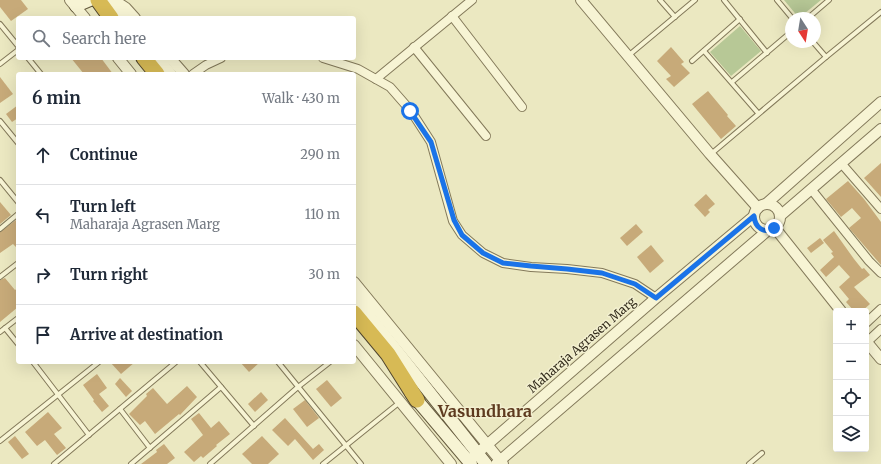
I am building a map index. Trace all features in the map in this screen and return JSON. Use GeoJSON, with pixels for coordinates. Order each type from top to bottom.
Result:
{"type":"FeatureCollection","features":[{"type":"Feature","properties":{"kind":"highway"},"geometry":{"type":"LineString","coordinates":[[98,0],[110,16]]}},
{"type":"Feature","properties":{"kind":"highway"},"geometry":{"type":"LineString","coordinates":[[146,60],[155,72]]}},
{"type":"Feature","properties":{"kind":"highway"},"geometry":{"type":"LineString","coordinates":[[356,315],[388,354],[417,400]]}},
{"type":"Feature","properties":{"kind":"main road"},"geometry":{"type":"LineString","coordinates":[[73,3],[91,0],[103,16]]}},
{"type":"Feature","properties":{"kind":"main road"},"geometry":{"type":"LineString","coordinates":[[107,0],[122,16]]}},
{"type":"Feature","properties":{"kind":"main road"},"geometry":{"type":"LineString","coordinates":[[138,60],[148,72]]}},
{"type":"Feature","properties":{"kind":"main road"},"geometry":{"type":"LineString","coordinates":[[159,60],[168,72]]}},
{"type":"Feature","properties":{"kind":"main road"},"geometry":{"type":"LineString","coordinates":[[356,300],[470,461]]}},
{"type":"Feature","properties":{"kind":"main road"},"geometry":{"type":"LineString","coordinates":[[356,326],[470,461],[486,464]]}},
{"type":"Feature","properties":{"kind":"street"},"geometry":{"type":"LineString","coordinates":[[114,0],[126,8],[133,16]]}},
{"type":"Feature","properties":{"kind":"street"},"geometry":{"type":"LineString","coordinates":[[376,78],[472,0]]}},
{"type":"Feature","properties":{"kind":"street"},"geometry":{"type":"LineString","coordinates":[[581,0],[710,154],[759,209]]}},
{"type":"Feature","properties":{"kind":"street"},"geometry":{"type":"LineString","coordinates":[[73,3],[83,16]]}},
{"type":"Feature","properties":{"kind":"street"},"geometry":{"type":"LineString","coordinates":[[452,16],[522,107]]}},
{"type":"Feature","properties":{"kind":"street"},"geometry":{"type":"LineString","coordinates":[[414,48],[486,136]]}},
{"type":"Feature","properties":{"kind":"street"},"geometry":{"type":"LineString","coordinates":[[120,60],[129,72]]}},
{"type":"Feature","properties":{"kind":"street"},"geometry":{"type":"LineString","coordinates":[[172,60],[182,72]]}},
{"type":"Feature","properties":{"kind":"street"},"geometry":{"type":"LineString","coordinates":[[196,72],[216,60]]}},
{"type":"Feature","properties":{"kind":"street"},"geometry":{"type":"LineString","coordinates":[[329,60],[358,69],[390,86],[410,111],[431,142],[454,220],[462,235],[483,253],[503,263],[602,273],[635,284],[656,298]]}},
{"type":"Feature","properties":{"kind":"street","name":"Maharaja Agrasen Marg"},"geometry":{"type":"LineString","coordinates":[[470,461],[881,102]]}},
{"type":"Feature","properties":{"kind":"street"},"geometry":{"type":"LineString","coordinates":[[780,216],[881,129]]}},
{"type":"Feature","properties":{"kind":"street"},"geometry":{"type":"LineString","coordinates":[[841,163],[880,205]]}},
{"type":"Feature","properties":{"kind":"street"},"geometry":{"type":"LineString","coordinates":[[811,189],[869,261],[881,273]]}},
{"type":"Feature","properties":{"kind":"street"},"geometry":{"type":"LineString","coordinates":[[356,284],[500,463],[780,222],[778,209],[774,206],[759,209]]}},
{"type":"Feature","properties":{"kind":"street"},"geometry":{"type":"LineString","coordinates":[[759,209],[756,225],[759,228],[770,230],[838,308]]}},
{"type":"Feature","properties":{"kind":"street"},"geometry":{"type":"LineString","coordinates":[[869,320],[881,309]]}},
{"type":"Feature","properties":{"kind":"street"},"geometry":{"type":"LineString","coordinates":[[869,339],[881,329]]}},
{"type":"Feature","properties":{"kind":"street"},"geometry":{"type":"LineString","coordinates":[[868,344],[881,359]]}},
{"type":"Feature","properties":{"kind":"street"},"geometry":{"type":"LineString","coordinates":[[356,347],[451,464]]}},
{"type":"Feature","properties":{"kind":"lane"},"geometry":{"type":"LineString","coordinates":[[660,0],[674,17]]}},
{"type":"Feature","properties":{"kind":"lane"},"geometry":{"type":"LineString","coordinates":[[628,56],[695,0]]}},
{"type":"Feature","properties":{"kind":"lane"},"geometry":{"type":"LineString","coordinates":[[724,0],[767,53]]}},
{"type":"Feature","properties":{"kind":"lane"},"geometry":{"type":"LineString","coordinates":[[777,0],[787,12]]}},
{"type":"Feature","properties":{"kind":"lane"},"geometry":{"type":"LineString","coordinates":[[815,12],[829,0]]}},
{"type":"Feature","properties":{"kind":"lane"},"geometry":{"type":"LineString","coordinates":[[710,154],[826,56],[881,12]]}},
{"type":"Feature","properties":{"kind":"lane"},"geometry":{"type":"LineString","coordinates":[[692,61],[740,20]]}},
{"type":"Feature","properties":{"kind":"lane"},"geometry":{"type":"LineString","coordinates":[[0,24],[16,44]]}},
{"type":"Feature","properties":{"kind":"lane"},"geometry":{"type":"LineString","coordinates":[[732,82],[785,37]]}},
{"type":"Feature","properties":{"kind":"lane"},"geometry":{"type":"LineString","coordinates":[[819,48],[826,56]]}},
{"type":"Feature","properties":{"kind":"lane"},"geometry":{"type":"LineString","coordinates":[[704,50],[758,113]]}},
{"type":"Feature","properties":{"kind":"lane"},"geometry":{"type":"LineString","coordinates":[[0,64],[16,52]]}},
{"type":"Feature","properties":{"kind":"lane"},"geometry":{"type":"LineString","coordinates":[[30,60],[39,72]]}},
{"type":"Feature","properties":{"kind":"lane"},"geometry":{"type":"LineString","coordinates":[[1,124],[16,141]]}},
{"type":"Feature","properties":{"kind":"lane"},"geometry":{"type":"LineString","coordinates":[[0,181],[16,200]]}},
{"type":"Feature","properties":{"kind":"lane"},"geometry":{"type":"LineString","coordinates":[[0,229],[16,216]]}},
{"type":"Feature","properties":{"kind":"lane"},"geometry":{"type":"LineString","coordinates":[[0,277],[16,265]]}},
{"type":"Feature","properties":{"kind":"lane"},"geometry":{"type":"LineString","coordinates":[[0,332],[16,320]]}},
{"type":"Feature","properties":{"kind":"lane"},"geometry":{"type":"LineString","coordinates":[[5,328],[16,342]]}},
{"type":"Feature","properties":{"kind":"lane"},"geometry":{"type":"LineString","coordinates":[[35,364],[89,435]]}},
{"type":"Feature","properties":{"kind":"lane"},"geometry":{"type":"LineString","coordinates":[[0,441],[96,364]]}},
{"type":"Feature","properties":{"kind":"lane"},"geometry":{"type":"LineString","coordinates":[[54,464],[174,364]]}},
{"type":"Feature","properties":{"kind":"lane"},"geometry":{"type":"LineString","coordinates":[[202,364],[254,426]]}},
{"type":"Feature","properties":{"kind":"lane"},"geometry":{"type":"LineString","coordinates":[[280,364],[361,464]]}},
{"type":"Feature","properties":{"kind":"lane"},"geometry":{"type":"LineString","coordinates":[[210,464],[298,387],[327,364]]}},
{"type":"Feature","properties":{"kind":"lane"},"geometry":{"type":"LineString","coordinates":[[131,464],[221,387]]}},
{"type":"Feature","properties":{"kind":"lane"},"geometry":{"type":"LineString","coordinates":[[323,464],[400,402]]}},
{"type":"Feature","properties":{"kind":"lane"},"geometry":{"type":"LineString","coordinates":[[120,409],[150,448]]}},
{"type":"Feature","properties":{"kind":"lane"},"geometry":{"type":"LineString","coordinates":[[749,464],[762,453]]}},
{"type":"Feature","properties":{"kind":"green space"},"geometry":{"type":"Polygon","coordinates":[[[784,0],[821,0],[806,12],[794,12],[784,0]]]}},
{"type":"Feature","properties":{"kind":"green space"},"geometry":{"type":"Polygon","coordinates":[[[740,26],[761,51],[731,76],[710,52],[740,26]]]}},
{"type":"Feature","properties":{"kind":"building"},"geometry":{"type":"Polygon","coordinates":[[[0,0],[21,0],[28,9],[16,16],[11,21],[0,7],[0,0]]]}},
{"type":"Feature","properties":{"kind":"building"},"geometry":{"type":"Polygon","coordinates":[[[671,47],[684,62],[681,64],[690,73],[674,87],[666,79],[671,76],[657,61],[671,47]]]}},
{"type":"Feature","properties":{"kind":"building"},"geometry":{"type":"Polygon","coordinates":[[[73,60],[102,60],[112,72],[82,72],[73,60]]]}},
{"type":"Feature","properties":{"kind":"building"},"geometry":{"type":"Polygon","coordinates":[[[0,77],[13,94],[0,103],[0,77]]]}},
{"type":"Feature","properties":{"kind":"building"},"geometry":{"type":"Polygon","coordinates":[[[708,91],[736,126],[721,139],[692,104],[708,91]]]}},
{"type":"Feature","properties":{"kind":"building"},"geometry":{"type":"Polygon","coordinates":[[[16,106],[16,119],[12,122],[6,114],[16,106]]]}},
{"type":"Feature","properties":{"kind":"building"},"geometry":{"type":"Polygon","coordinates":[[[881,163],[881,197],[864,178],[881,163]]]}},
{"type":"Feature","properties":{"kind":"building"},"geometry":{"type":"Polygon","coordinates":[[[848,181],[881,222],[881,265],[849,228],[861,218],[852,208],[841,217],[826,199],[848,181]]]}},
{"type":"Feature","properties":{"kind":"building"},"geometry":{"type":"Polygon","coordinates":[[[706,194],[715,204],[708,210],[710,212],[705,217],[694,205],[706,194]]]}},
{"type":"Feature","properties":{"kind":"building"},"geometry":{"type":"Polygon","coordinates":[[[0,202],[11,215],[0,224],[0,202]]]}},
{"type":"Feature","properties":{"kind":"building"},"geometry":{"type":"Polygon","coordinates":[[[16,220],[16,247],[13,244],[0,253],[0,232],[16,220]]]}},
{"type":"Feature","properties":{"kind":"building"},"geometry":{"type":"Polygon","coordinates":[[[636,224],[643,232],[627,246],[620,238],[636,224]]]}},
{"type":"Feature","properties":{"kind":"building"},"geometry":{"type":"Polygon","coordinates":[[[834,231],[862,269],[864,268],[870,275],[854,287],[870,304],[865,308],[851,308],[846,302],[849,299],[839,287],[850,277],[839,265],[826,277],[820,270],[834,257],[831,253],[833,252],[823,240],[834,231]]]}},
{"type":"Feature","properties":{"kind":"building"},"geometry":{"type":"Polygon","coordinates":[[[820,238],[824,243],[811,253],[807,248],[820,238]]]}},
{"type":"Feature","properties":{"kind":"building"},"geometry":{"type":"Polygon","coordinates":[[[651,245],[664,261],[650,273],[637,257],[651,245]]]}},
{"type":"Feature","properties":{"kind":"building"},"geometry":{"type":"Polygon","coordinates":[[[5,278],[16,289],[16,309],[0,322],[0,280],[5,278]]]}},
{"type":"Feature","properties":{"kind":"building"},"geometry":{"type":"Polygon","coordinates":[[[112,364],[133,364],[121,374],[112,364]]]}},
{"type":"Feature","properties":{"kind":"building"},"geometry":{"type":"Polygon","coordinates":[[[242,364],[258,364],[249,372],[242,364]]]}},
{"type":"Feature","properties":{"kind":"building"},"geometry":{"type":"Polygon","coordinates":[[[97,374],[107,388],[99,394],[109,406],[102,412],[83,385],[97,374]]]}},
{"type":"Feature","properties":{"kind":"building"},"geometry":{"type":"Polygon","coordinates":[[[120,378],[132,391],[126,397],[115,384],[120,378]]]}},
{"type":"Feature","properties":{"kind":"building"},"geometry":{"type":"Polygon","coordinates":[[[327,380],[342,398],[331,407],[316,389],[327,380]]]}},
{"type":"Feature","properties":{"kind":"building"},"geometry":{"type":"Polygon","coordinates":[[[187,386],[197,397],[180,415],[179,414],[155,434],[145,421],[140,425],[129,414],[153,388],[167,404],[187,386]]]}},
{"type":"Feature","properties":{"kind":"building"},"geometry":{"type":"Polygon","coordinates":[[[261,392],[268,400],[255,412],[248,404],[261,392]]]}},
{"type":"Feature","properties":{"kind":"building"},"geometry":{"type":"Polygon","coordinates":[[[305,400],[319,418],[307,427],[293,409],[305,400]]]}},
{"type":"Feature","properties":{"kind":"building"},"geometry":{"type":"Polygon","coordinates":[[[48,412],[62,428],[54,434],[66,448],[57,455],[45,440],[37,446],[25,432],[48,412]]]}},
{"type":"Feature","properties":{"kind":"building"},"geometry":{"type":"Polygon","coordinates":[[[199,413],[211,428],[219,421],[230,434],[203,458],[201,456],[194,462],[184,452],[203,435],[191,419],[199,413]]]}},
{"type":"Feature","properties":{"kind":"building"},"geometry":{"type":"Polygon","coordinates":[[[285,418],[313,449],[319,444],[324,450],[313,460],[295,439],[288,446],[272,430],[285,418]]]}},
{"type":"Feature","properties":{"kind":"building"},"geometry":{"type":"Polygon","coordinates":[[[15,436],[29,454],[22,459],[8,442],[15,436]]]}},
{"type":"Feature","properties":{"kind":"building"},"geometry":{"type":"Polygon","coordinates":[[[262,436],[279,454],[268,464],[252,464],[242,454],[262,436]]]}},
{"type":"Feature","properties":{"kind":"building"},"geometry":{"type":"Polygon","coordinates":[[[164,444],[175,458],[167,464],[141,464],[157,452],[156,450],[164,444]]]}},
{"type":"Feature","properties":{"kind":"district","name":"Vasundhara"},"geometry":{"type":"Point","coordinates":[485,411]}},
{"type":"Feature","properties":{"kind":"route"},"geometry":{"type":"LineString","coordinates":[[410,111],[431,142],[454,220],[462,235],[483,253],[503,263],[602,273],[635,284],[656,298],[754,216],[756,225],[762,230],[766,231],[774,228]]}}]}
